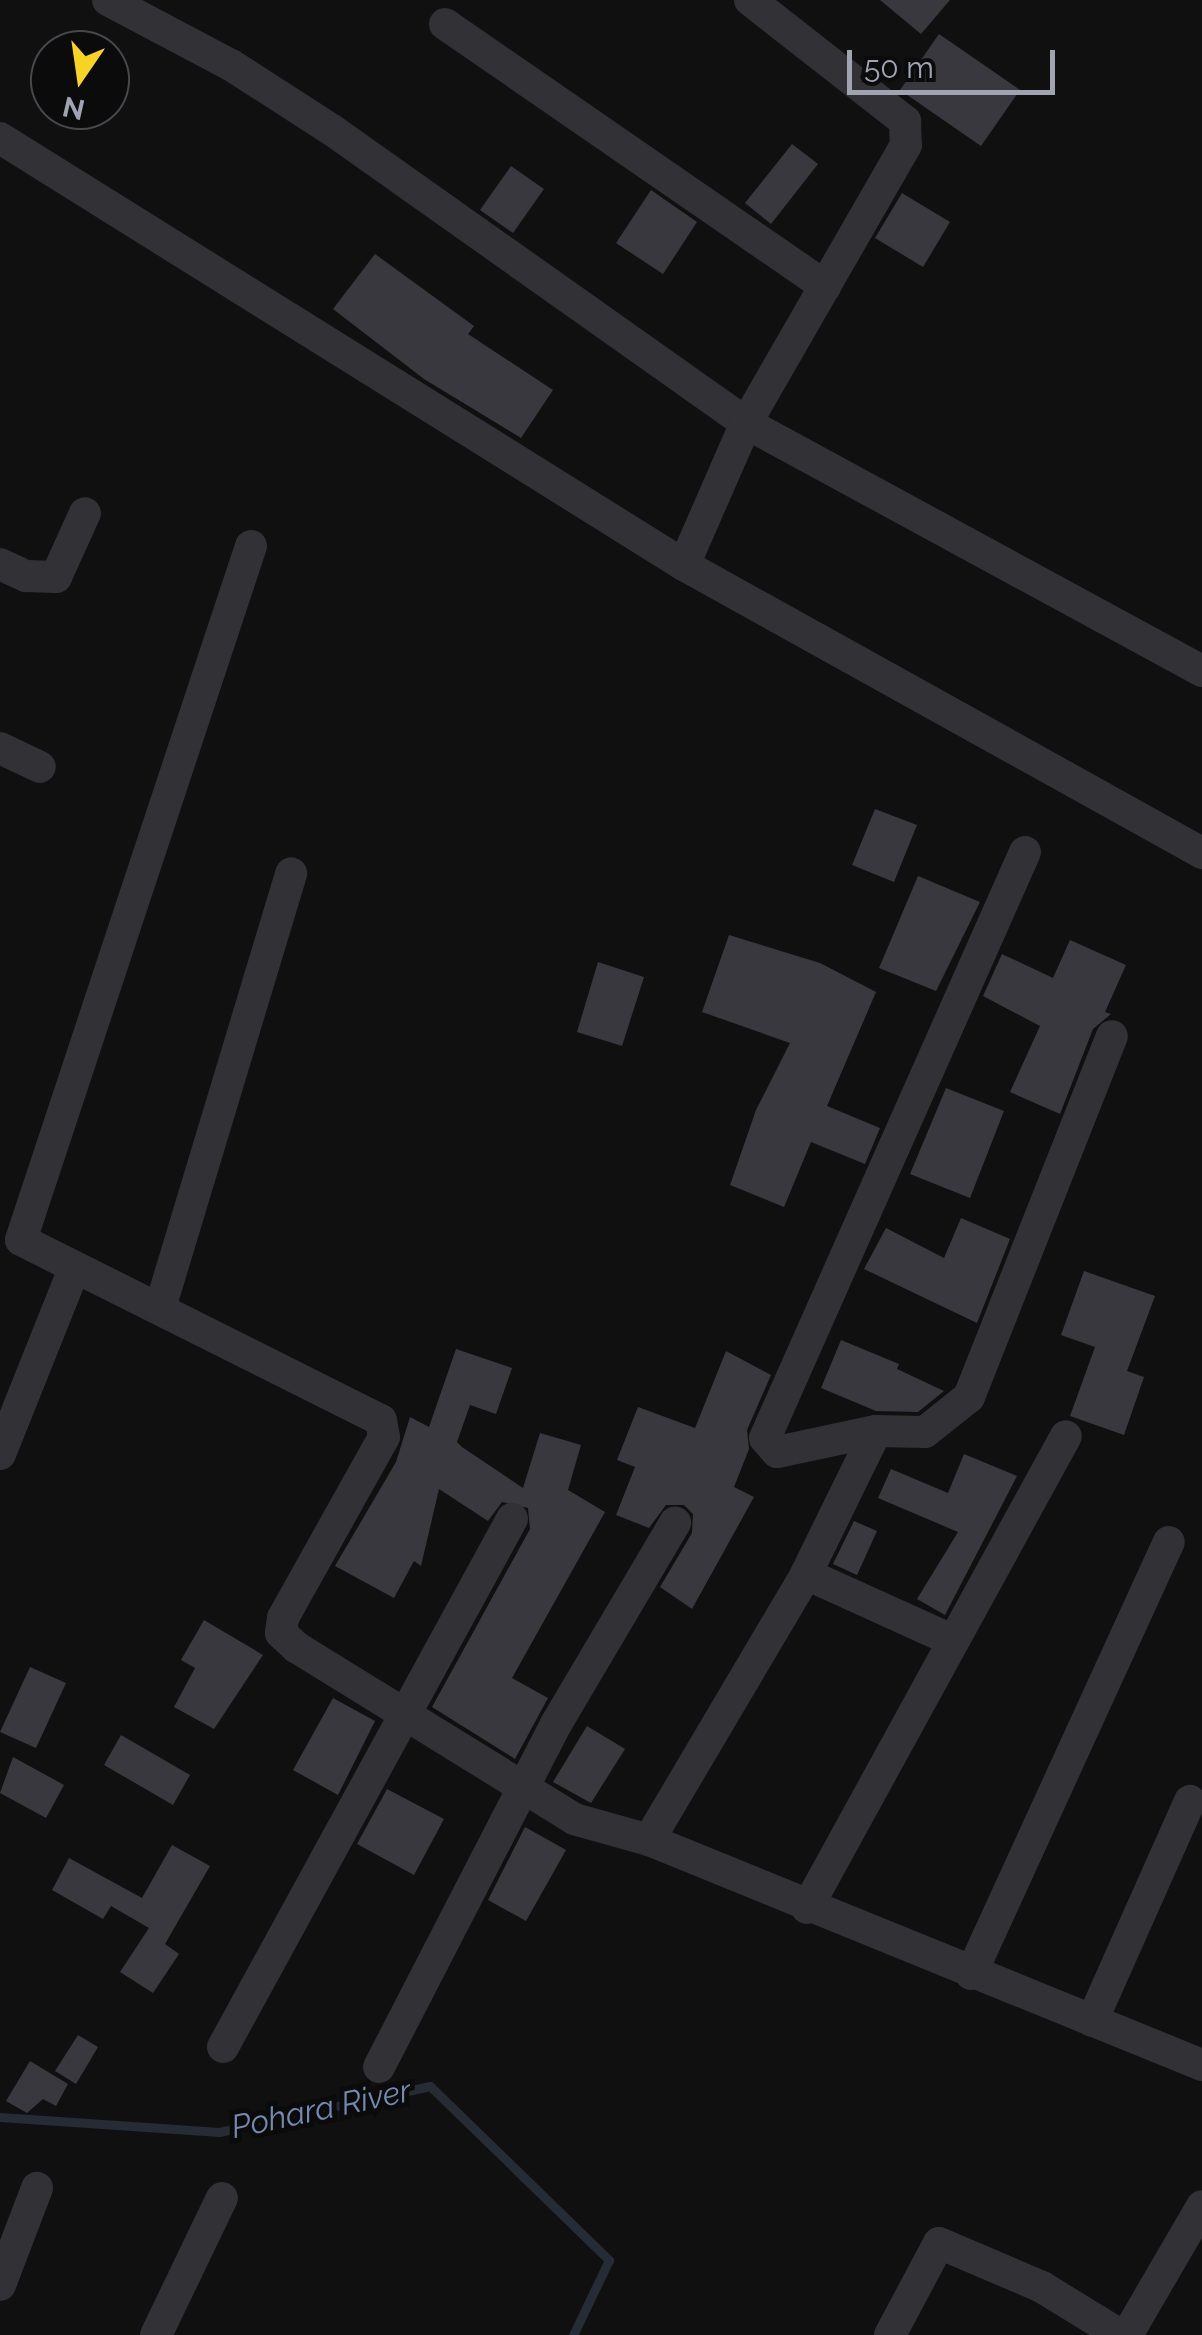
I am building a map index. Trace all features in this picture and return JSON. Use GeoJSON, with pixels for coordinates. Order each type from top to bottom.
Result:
{"type":"FeatureCollection","features":[{"type":"Feature","properties":{"kind":"street"},"geometry":{"type":"LineString","coordinates":[[108,0],[231,65],[332,130],[746,423],[1202,671]]}},
{"type":"Feature","properties":{"kind":"street"},"geometry":{"type":"LineString","coordinates":[[684,565],[746,423],[906,146],[904,121],[750,0]]}},
{"type":"Feature","properties":{"kind":"street"},"geometry":{"type":"LineString","coordinates":[[445,24],[825,286]]}},
{"type":"Feature","properties":{"kind":"street"},"geometry":{"type":"LineString","coordinates":[[0,138],[684,565],[1202,853]]}},
{"type":"Feature","properties":{"kind":"street"},"geometry":{"type":"LineString","coordinates":[[0,564],[26,576],[56,577],[85,513]]}},
{"type":"Feature","properties":{"kind":"street"},"geometry":{"type":"LineString","coordinates":[[250,546],[22,1240],[381,1420],[384,1437],[281,1633],[406,1716],[574,1819],[649,1840],[807,1908],[1202,2066]]}},
{"type":"Feature","properties":{"kind":"street"},"geometry":{"type":"LineString","coordinates":[[0,748],[40,767]]}},
{"type":"Feature","properties":{"kind":"street"},"geometry":{"type":"LineString","coordinates":[[1025,852],[766,1438],[777,1452],[876,1432],[925,1432],[969,1398],[1112,1036]]}},
{"type":"Feature","properties":{"kind":"street"},"geometry":{"type":"LineString","coordinates":[[160,1308],[291,873]]}},
{"type":"Feature","properties":{"kind":"street"},"geometry":{"type":"LineString","coordinates":[[0,1454],[74,1268]]}},
{"type":"Feature","properties":{"kind":"street"},"geometry":{"type":"LineString","coordinates":[[649,1840],[806,1574],[876,1432]]}},
{"type":"Feature","properties":{"kind":"street"},"geometry":{"type":"LineString","coordinates":[[807,1908],[1066,1436]]}},
{"type":"Feature","properties":{"kind":"street"},"geometry":{"type":"LineString","coordinates":[[223,2047],[512,1519]]}},
{"type":"Feature","properties":{"kind":"street"},"geometry":{"type":"LineString","coordinates":[[378,2067],[556,1724],[675,1522]]}},
{"type":"Feature","properties":{"kind":"street"},"geometry":{"type":"LineString","coordinates":[[972,1974],[1169,1542]]}},
{"type":"Feature","properties":{"kind":"street"},"geometry":{"type":"LineString","coordinates":[[806,1574],[954,1641]]}},
{"type":"Feature","properties":{"kind":"street"},"geometry":{"type":"LineString","coordinates":[[1092,2022],[1190,1801]]}},
{"type":"Feature","properties":{"kind":"street"},"geometry":{"type":"LineString","coordinates":[[0,2285],[38,2188]]}},
{"type":"Feature","properties":{"kind":"street"},"geometry":{"type":"LineString","coordinates":[[156,2335],[222,2198]]}},
{"type":"Feature","properties":{"kind":"street"},"geometry":{"type":"LineString","coordinates":[[890,2335],[940,2243],[1042,2288],[1124,2335],[1202,2206]]}},
{"type":"Feature","properties":{"kind":"building"},"geometry":{"type":"Polygon","coordinates":[[[880,0],[950,0],[921,34],[880,0]]]}},
{"type":"Feature","properties":{"kind":"building"},"geometry":{"type":"Polygon","coordinates":[[[939,34],[1020,90],[981,146],[900,90],[939,34]]]}},
{"type":"Feature","properties":{"kind":"building"},"geometry":{"type":"Polygon","coordinates":[[[792,144],[818,164],[771,224],[745,203],[792,144]]]}},
{"type":"Feature","properties":{"kind":"building"},"geometry":{"type":"Polygon","coordinates":[[[511,166],[544,189],[513,233],[480,210],[511,166]]]}},
{"type":"Feature","properties":{"kind":"building"},"geometry":{"type":"Polygon","coordinates":[[[651,190],[697,222],[663,274],[616,243],[651,190]]]}},
{"type":"Feature","properties":{"kind":"building"},"geometry":{"type":"Polygon","coordinates":[[[902,193],[950,222],[923,267],[875,238],[902,193]]]}},
{"type":"Feature","properties":{"kind":"building"},"geometry":{"type":"Polygon","coordinates":[[[375,254],[474,326],[468,334],[553,390],[521,438],[424,379],[333,309],[375,254]]]}},
{"type":"Feature","properties":{"kind":"building"},"geometry":{"type":"Polygon","coordinates":[[[875,809],[917,825],[894,882],[852,865],[875,809]]]}},
{"type":"Feature","properties":{"kind":"building"},"geometry":{"type":"Polygon","coordinates":[[[918,876],[980,902],[936,991],[879,968],[918,876]]]}},
{"type":"Feature","properties":{"kind":"building"},"geometry":{"type":"Polygon","coordinates":[[[729,935],[820,963],[876,992],[827,1106],[880,1128],[865,1164],[811,1142],[784,1207],[730,1185],[756,1110],[790,1043],[702,1012],[729,935]]]}},
{"type":"Feature","properties":{"kind":"building"},"geometry":{"type":"Polygon","coordinates":[[[1070,940],[1126,965],[1105,1012],[1111,1014],[1093,1029],[1060,1114],[1010,1092],[1040,1026],[983,996],[1002,954],[1053,978],[1070,940]]]}},
{"type":"Feature","properties":{"kind":"building"},"geometry":{"type":"Polygon","coordinates":[[[598,962],[644,977],[622,1046],[577,1032],[598,962]]]}},
{"type":"Feature","properties":{"kind":"building"},"geometry":{"type":"Polygon","coordinates":[[[946,1088],[1004,1111],[970,1198],[910,1174],[946,1088]]]}},
{"type":"Feature","properties":{"kind":"building"},"geometry":{"type":"Polygon","coordinates":[[[961,1218],[1010,1239],[977,1323],[864,1269],[886,1228],[944,1258],[961,1218]]]}},
{"type":"Feature","properties":{"kind":"building"},"geometry":{"type":"Polygon","coordinates":[[[1084,1271],[1155,1296],[1127,1371],[1144,1377],[1124,1435],[1070,1416],[1095,1347],[1061,1335],[1084,1271]]]}},
{"type":"Feature","properties":{"kind":"building"},"geometry":{"type":"Polygon","coordinates":[[[841,1340],[899,1364],[897,1369],[944,1391],[918,1412],[876,1411],[821,1388],[841,1340]]]}},
{"type":"Feature","properties":{"kind":"building"},"geometry":{"type":"Polygon","coordinates":[[[456,1349],[512,1368],[496,1414],[470,1405],[457,1442],[523,1488],[540,1433],[581,1445],[568,1490],[605,1512],[512,1678],[548,1698],[515,1759],[432,1707],[530,1529],[528,1508],[502,1502],[488,1521],[439,1489],[421,1566],[414,1561],[394,1598],[335,1566],[396,1462],[410,1417],[429,1427],[456,1349]]]}},
{"type":"Feature","properties":{"kind":"building"},"geometry":{"type":"Polygon","coordinates":[[[726,1351],[771,1375],[747,1430],[749,1449],[734,1487],[754,1497],[692,1609],[660,1587],[692,1533],[693,1514],[684,1505],[666,1505],[649,1528],[616,1515],[635,1467],[617,1460],[638,1407],[695,1428],[726,1351]]]}},
{"type":"Feature","properties":{"kind":"building"},"geometry":{"type":"Polygon","coordinates":[[[964,1454],[1017,1476],[945,1615],[917,1599],[958,1532],[878,1498],[891,1469],[948,1493],[964,1454]]]}},
{"type":"Feature","properties":{"kind":"building"},"geometry":{"type":"Polygon","coordinates":[[[854,1521],[877,1531],[857,1575],[833,1564],[854,1521]]]}},
{"type":"Feature","properties":{"kind":"building"},"geometry":{"type":"Polygon","coordinates":[[[204,1620],[263,1655],[214,1729],[174,1707],[195,1668],[181,1660],[204,1620]]]}},
{"type":"Feature","properties":{"kind":"building"},"geometry":{"type":"Polygon","coordinates":[[[30,1667],[66,1683],[36,1748],[0,1732],[30,1667]]]}},
{"type":"Feature","properties":{"kind":"building"},"geometry":{"type":"Polygon","coordinates":[[[333,1698],[375,1721],[338,1795],[293,1770],[333,1698]]]}},
{"type":"Feature","properties":{"kind":"building"},"geometry":{"type":"Polygon","coordinates":[[[587,1726],[625,1749],[591,1803],[553,1782],[587,1726]]]}},
{"type":"Feature","properties":{"kind":"building"},"geometry":{"type":"Polygon","coordinates":[[[121,1735],[190,1775],[173,1805],[104,1765],[121,1735]]]}},
{"type":"Feature","properties":{"kind":"building"},"geometry":{"type":"Polygon","coordinates":[[[13,1757],[64,1785],[46,1818],[0,1793],[13,1757]]]}},
{"type":"Feature","properties":{"kind":"building"},"geometry":{"type":"Polygon","coordinates":[[[387,1789],[444,1819],[414,1875],[357,1844],[387,1789]]]}},
{"type":"Feature","properties":{"kind":"building"},"geometry":{"type":"Polygon","coordinates":[[[525,1827],[566,1850],[526,1921],[488,1900],[525,1827]]]}},
{"type":"Feature","properties":{"kind":"building"},"geometry":{"type":"Polygon","coordinates":[[[172,1845],[210,1866],[165,1944],[179,1954],[153,1993],[120,1972],[149,1928],[111,1906],[103,1919],[52,1890],[69,1858],[142,1898],[172,1845]]]}},
{"type":"Feature","properties":{"kind":"building"},"geometry":{"type":"Polygon","coordinates":[[[78,2035],[98,2047],[76,2084],[55,2071],[78,2035]]]}},
{"type":"Feature","properties":{"kind":"building"},"geometry":{"type":"Polygon","coordinates":[[[30,2061],[68,2084],[56,2106],[43,2099],[27,2113],[6,2101],[30,2061]]]}},
{"type":"Feature","properties":{"kind":"waterway","name":"Pohara River"},"geometry":{"type":"LineString","coordinates":[[0,2117],[219,2132],[430,2086],[609,2260],[573,2335]]}}]}
